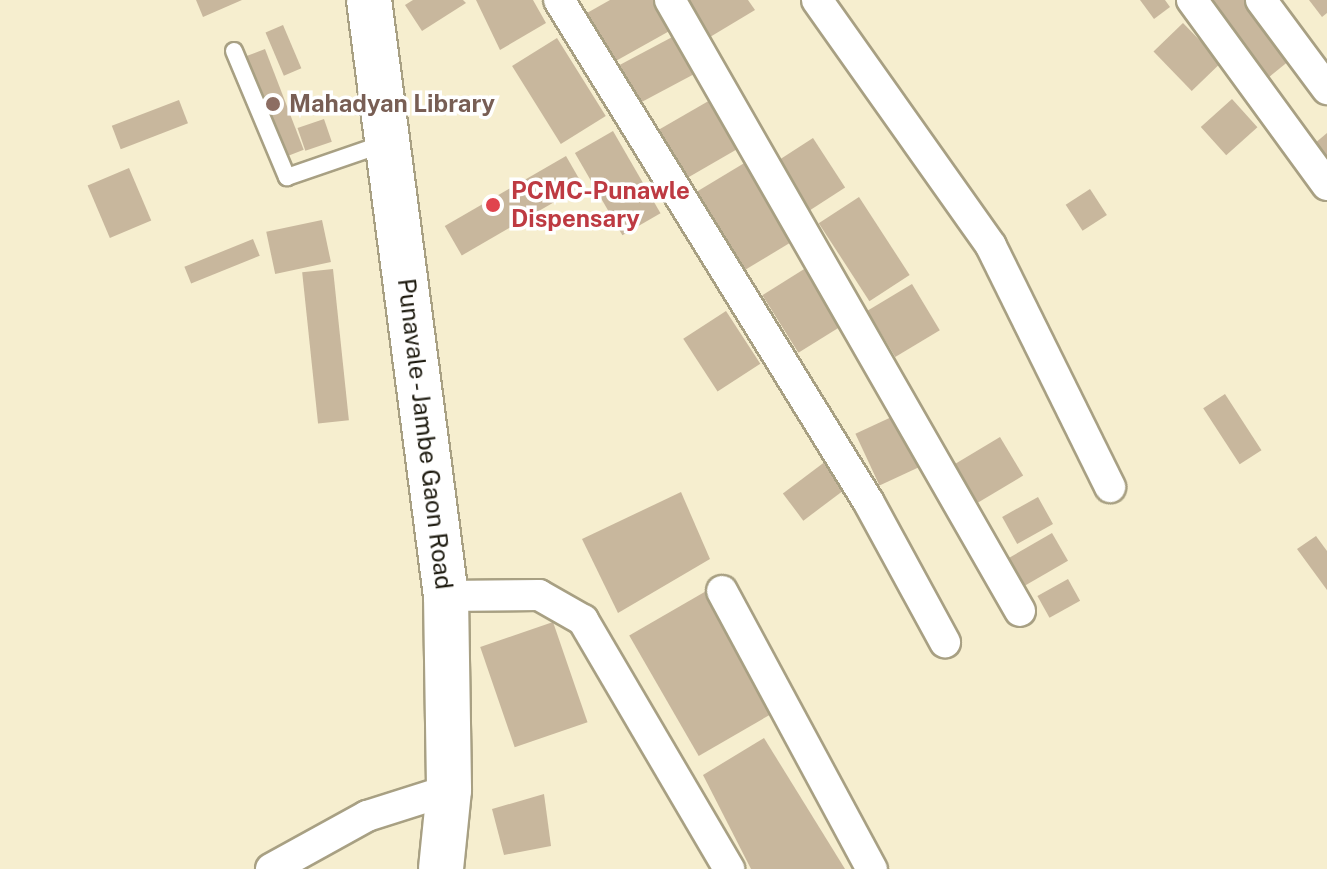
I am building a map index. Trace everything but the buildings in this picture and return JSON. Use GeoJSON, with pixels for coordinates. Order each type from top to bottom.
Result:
{"type":"FeatureCollection","features":[{"type":"Feature","properties":{"kind":"street","name":"Punavale - Jambe Gaon Road"},"geometry":{"type":"LineString","coordinates":[[369,0],[446,596],[449,790],[441,869]]}},
{"type":"Feature","properties":{"kind":"street"},"geometry":{"type":"LineString","coordinates":[[559,0],[868,501],[945,642]]}},
{"type":"Feature","properties":{"kind":"street"},"geometry":{"type":"LineString","coordinates":[[670,0],[1020,611]]}},
{"type":"Feature","properties":{"kind":"street"},"geometry":{"type":"LineString","coordinates":[[817,0],[991,246],[1110,487]]}},
{"type":"Feature","properties":{"kind":"street"},"geometry":{"type":"LineString","coordinates":[[1192,0],[1327,185]]}},
{"type":"Feature","properties":{"kind":"street"},"geometry":{"type":"LineString","coordinates":[[1261,0],[1327,89]]}},
{"type":"Feature","properties":{"kind":"street"},"geometry":{"type":"LineString","coordinates":[[722,591],[872,869]]}},
{"type":"Feature","properties":{"kind":"street"},"geometry":{"type":"LineString","coordinates":[[446,596],[539,595],[583,620],[729,869]]}},
{"type":"Feature","properties":{"kind":"street"},"geometry":{"type":"LineString","coordinates":[[271,869],[367,816],[449,790]]}},
{"type":"Feature","properties":{"kind":"lane"},"geometry":{"type":"LineString","coordinates":[[234,51],[287,177],[388,142]]}},
{"type":"Feature","properties":{"kind":"place","name":"Mahadyan Library"},"geometry":{"type":"Point","coordinates":[273,104]}},
{"type":"Feature","properties":{"kind":"place","name":"PCMC-Punawle Dispensary"},"geometry":{"type":"Point","coordinates":[493,205]}}]}
